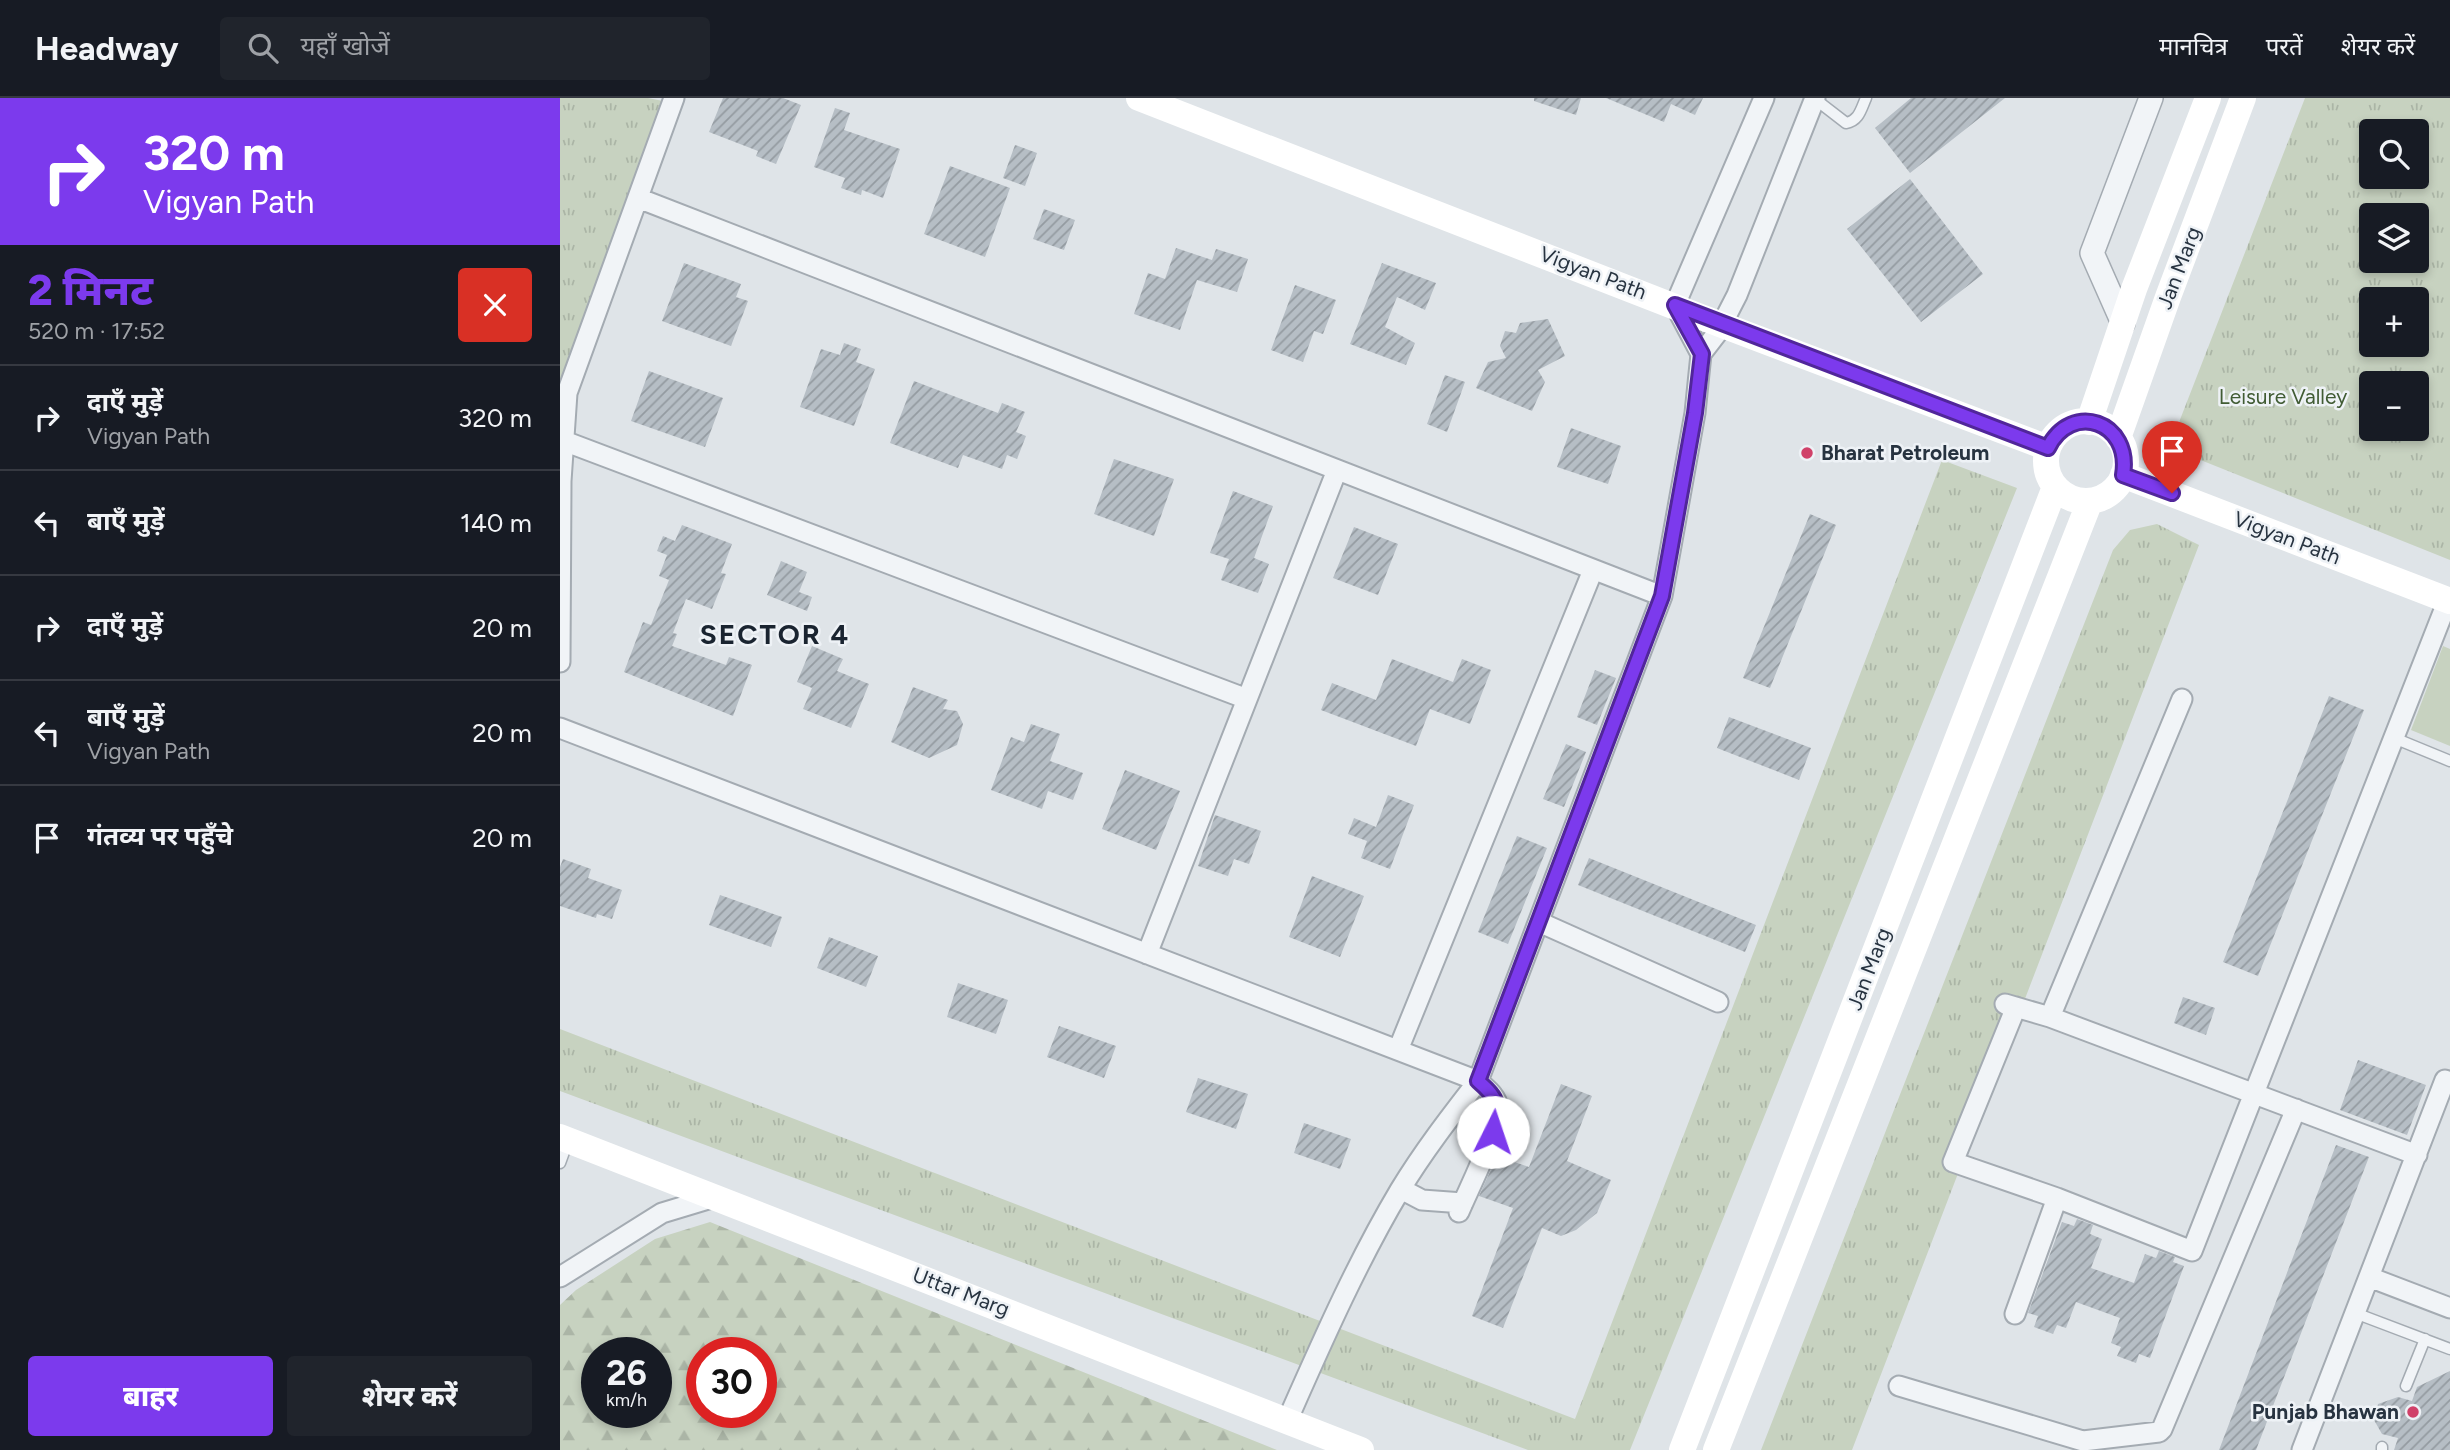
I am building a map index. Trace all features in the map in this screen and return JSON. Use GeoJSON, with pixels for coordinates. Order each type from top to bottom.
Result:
{"type":"FeatureCollection","features":[{"type":"Feature","properties":{"kind":"main road","name":"Vigyan Path"},"geometry":{"type":"LineString","coordinates":[[1139,98],[1722,325],[2048,448]]}},
{"type":"Feature","properties":{"kind":"main road","name":"Jan Marg"},"geometry":{"type":"LineString","coordinates":[[2089,422],[2123,323],[2208,98]]}},
{"type":"Feature","properties":{"kind":"main road","name":"Jan Marg"},"geometry":{"type":"LineString","coordinates":[[2119,438],[2168,297],[2244,98]]}},
{"type":"Feature","properties":{"kind":"main road"},"geometry":{"type":"LineString","coordinates":[[2089,422],[2099,424],[2119,438],[2126,462],[2116,487],[2103,498],[2090,501],[2072,499],[2055,488],[2047,471],[2048,448],[2056,434],[2068,425],[2089,422]]}},
{"type":"Feature","properties":{"kind":"main road","name":"Vigyan Path"},"geometry":{"type":"LineString","coordinates":[[2123,475],[2449,601]]}},
{"type":"Feature","properties":{"kind":"main road","name":"Jan Marg"},"geometry":{"type":"LineString","coordinates":[[1682,1450],[2055,488]]}},
{"type":"Feature","properties":{"kind":"main road","name":"Jan Marg"},"geometry":{"type":"LineString","coordinates":[[1716,1450],[2090,501]]}},
{"type":"Feature","properties":{"kind":"main road","name":"Uttar Marg"},"geometry":{"type":"LineString","coordinates":[[563,1147],[715,1197],[1361,1450]]}},
{"type":"Feature","properties":{"kind":"street"},"geometry":{"type":"LineString","coordinates":[[560,662],[561,481],[567,393],[674,98]]}},
{"type":"Feature","properties":{"kind":"street"},"geometry":{"type":"LineString","coordinates":[[1702,354],[1675,305],[1764,98]]}},
{"type":"Feature","properties":{"kind":"street"},"geometry":{"type":"LineString","coordinates":[[2123,323],[2092,253],[2151,98]]}},
{"type":"Feature","properties":{"kind":"street"},"geometry":{"type":"LineString","coordinates":[[1287,1421],[1343,1294],[1401,1189],[1434,1138],[1478,1081],[1662,596],[1695,413],[1702,354],[1722,325],[1737,295],[1815,99]]}},
{"type":"Feature","properties":{"kind":"street"},"geometry":{"type":"LineString","coordinates":[[638,198],[1662,596]]}},
{"type":"Feature","properties":{"kind":"street"},"geometry":{"type":"LineString","coordinates":[[564,441],[1247,699]]}},
{"type":"Feature","properties":{"kind":"street"},"geometry":{"type":"LineString","coordinates":[[1147,954],[1337,470]]}},
{"type":"Feature","properties":{"kind":"street"},"geometry":{"type":"LineString","coordinates":[[1398,1050],[1593,570]]}},
{"type":"Feature","properties":{"kind":"street"},"geometry":{"type":"LineString","coordinates":[[2417,1155],[2253,1092],[2050,1017],[2011,1006],[1954,1162],[2057,1198],[2192,1251],[2253,1092],[2449,601]]}},
{"type":"Feature","properties":{"kind":"street"},"geometry":{"type":"LineString","coordinates":[[2050,1017],[2182,699]]}},
{"type":"Feature","properties":{"kind":"street"},"geometry":{"type":"LineString","coordinates":[[560,728],[1478,1081],[1494,1095],[1498,1108],[1493,1132],[1461,1208],[1422,1200],[1401,1189]]}},
{"type":"Feature","properties":{"kind":"street"},"geometry":{"type":"LineString","coordinates":[[1539,922],[1718,1002]]}},
{"type":"Feature","properties":{"kind":"street"},"geometry":{"type":"LineString","coordinates":[[2302,1450],[2445,1080],[2450,1082]]}},
{"type":"Feature","properties":{"kind":"street"},"geometry":{"type":"LineString","coordinates":[[1899,1386],[2086,1446],[2155,1433],[2162,1429],[2297,1109]]}},
{"type":"Feature","properties":{"kind":"street"},"geometry":{"type":"LineString","coordinates":[[560,1277],[662,1213],[715,1197]]}},
{"type":"Feature","properties":{"kind":"street"},"geometry":{"type":"LineString","coordinates":[[2015,1314],[2057,1198]]}},
{"type":"Feature","properties":{"kind":"street"},"geometry":{"type":"LineString","coordinates":[[2369,1277],[2450,1308]]}},
{"type":"Feature","properties":{"kind":"lane"},"geometry":{"type":"LineString","coordinates":[[1815,99],[1846,124],[1858,117],[1866,98]]}},
{"type":"Feature","properties":{"kind":"lane"},"geometry":{"type":"LineString","coordinates":[[2393,738],[2450,761]]}},
{"type":"Feature","properties":{"kind":"lane"},"geometry":{"type":"LineString","coordinates":[[2355,1313],[2450,1349]]}},
{"type":"Feature","properties":{"kind":"lane"},"geometry":{"type":"LineString","coordinates":[[2406,1385],[2425,1339]]}},
{"type":"Feature","properties":{"kind":"green space"},"geometry":{"type":"Polygon","coordinates":[[[560,98],[648,98],[663,101],[560,388],[560,98]]]}},
{"type":"Feature","properties":{"kind":"green space","name":"Leisure Valley"},"geometry":{"type":"Polygon","coordinates":[[[2305,98],[2450,98],[2450,560],[2198,459],[2176,430],[2305,98]]]}},
{"type":"Feature","properties":{"kind":"green space"},"geometry":{"type":"Polygon","coordinates":[[[1942,460],[2017,488],[1630,1450],[1528,1450],[560,1091],[560,1029],[1575,1419],[1942,460]]]}},
{"type":"Feature","properties":{"kind":"green space"},"geometry":{"type":"Polygon","coordinates":[[[2157,524],[2199,545],[1852,1450],[1761,1450],[2113,550],[2130,530],[2157,524]]]}},
{"type":"Feature","properties":{"kind":"green space"},"geometry":{"type":"Polygon","coordinates":[[[2443,646],[2450,649],[2450,746],[2411,730],[2443,646]]]}},
{"type":"Feature","properties":{"kind":"green space"},"geometry":{"type":"Polygon","coordinates":[[[710,1222],[1277,1450],[560,1450],[560,1305],[576,1290],[655,1239],[710,1222]]]}},
{"type":"Feature","properties":{"kind":"building"},"geometry":{"type":"Polygon","coordinates":[[[723,98],[783,98],[801,105],[776,164],[756,156],[758,151],[709,132],[723,98]]]}},
{"type":"Feature","properties":{"kind":"building"},"geometry":{"type":"Polygon","coordinates":[[[1534,98],[1581,98],[1576,115],[1534,101],[1534,98]]]}},
{"type":"Feature","properties":{"kind":"building"},"geometry":{"type":"Polygon","coordinates":[[[1606,98],[1703,98],[1695,115],[1671,104],[1664,122],[1606,98]]]}},
{"type":"Feature","properties":{"kind":"building"},"geometry":{"type":"Polygon","coordinates":[[[1911,98],[2005,98],[1910,173],[1875,128],[1911,98]]]}},
{"type":"Feature","properties":{"kind":"building"},"geometry":{"type":"Polygon","coordinates":[[[835,108],[850,113],[844,130],[900,149],[883,198],[862,190],[861,195],[841,188],[845,178],[814,167],[835,108]]]}},
{"type":"Feature","properties":{"kind":"building"},"geometry":{"type":"Polygon","coordinates":[[[1015,145],[1037,153],[1025,186],[1003,178],[1015,145]]]}},
{"type":"Feature","properties":{"kind":"building"},"geometry":{"type":"Polygon","coordinates":[[[950,166],[1010,188],[985,257],[924,234],[950,166]]]}},
{"type":"Feature","properties":{"kind":"building"},"geometry":{"type":"Polygon","coordinates":[[[1910,179],[1983,274],[1921,322],[1847,229],[1910,179]]]}},
{"type":"Feature","properties":{"kind":"building"},"geometry":{"type":"Polygon","coordinates":[[[1044,209],[1075,220],[1064,250],[1033,239],[1044,209]]]}},
{"type":"Feature","properties":{"kind":"building"},"geometry":{"type":"Polygon","coordinates":[[[1176,248],[1212,260],[1216,249],[1248,259],[1237,292],[1197,280],[1180,330],[1134,314],[1148,273],[1165,279],[1176,248]]]}},
{"type":"Feature","properties":{"kind":"building"},"geometry":{"type":"Polygon","coordinates":[[[684,263],[741,284],[736,297],[748,301],[731,346],[662,321],[684,263]]]}},
{"type":"Feature","properties":{"kind":"building"},"geometry":{"type":"Polygon","coordinates":[[[1382,263],[1436,283],[1425,310],[1397,297],[1385,327],[1415,343],[1406,365],[1350,344],[1382,263]]]}},
{"type":"Feature","properties":{"kind":"building"},"geometry":{"type":"Polygon","coordinates":[[[1295,285],[1336,300],[1323,334],[1314,331],[1303,362],[1271,350],[1295,285]]]}},
{"type":"Feature","properties":{"kind":"building"},"geometry":{"type":"Polygon","coordinates":[[[1548,319],[1565,356],[1538,370],[1545,382],[1532,411],[1476,388],[1488,362],[1506,358],[1500,346],[1505,331],[1516,333],[1520,323],[1548,319]]]}},
{"type":"Feature","properties":{"kind":"building"},"geometry":{"type":"Polygon","coordinates":[[[844,343],[861,349],[856,362],[875,369],[854,426],[800,407],[821,349],[840,355],[844,343]]]}},
{"type":"Feature","properties":{"kind":"building"},"geometry":{"type":"Polygon","coordinates":[[[649,371],[723,398],[705,447],[631,421],[649,371]]]}},
{"type":"Feature","properties":{"kind":"building"},"geometry":{"type":"Polygon","coordinates":[[[1445,375],[1465,382],[1447,432],[1427,424],[1445,375]]]}},
{"type":"Feature","properties":{"kind":"building"},"geometry":{"type":"Polygon","coordinates":[[[914,381],[998,413],[1002,403],[1025,412],[1016,432],[1026,436],[1017,459],[1007,455],[1002,469],[963,455],[958,468],[890,443],[914,381]]]}},
{"type":"Feature","properties":{"kind":"building"},"geometry":{"type":"Polygon","coordinates":[[[1571,428],[1621,446],[1608,484],[1557,467],[1571,428]]]}},
{"type":"Feature","properties":{"kind":"building"},"geometry":{"type":"Polygon","coordinates":[[[1114,459],[1174,479],[1154,536],[1094,514],[1114,459]]]}},
{"type":"Feature","properties":{"kind":"building"},"geometry":{"type":"Polygon","coordinates":[[[1233,491],[1273,506],[1254,558],[1269,564],[1258,593],[1221,580],[1229,559],[1210,553],[1233,491]]]}},
{"type":"Feature","properties":{"kind":"building"},"geometry":{"type":"Polygon","coordinates":[[[1810,514],[1836,525],[1770,688],[1743,678],[1810,514]]]}},
{"type":"Feature","properties":{"kind":"building"},"geometry":{"type":"Polygon","coordinates":[[[682,525],[732,544],[721,573],[726,574],[712,609],[686,599],[673,633],[677,634],[672,646],[726,665],[729,657],[752,665],[733,716],[624,672],[643,622],[651,625],[669,580],[659,576],[667,555],[657,551],[663,536],[675,541],[682,525]]]}},
{"type":"Feature","properties":{"kind":"building"},"geometry":{"type":"Polygon","coordinates":[[[1354,527],[1398,544],[1378,595],[1333,578],[1354,527]]]}},
{"type":"Feature","properties":{"kind":"building"},"geometry":{"type":"Polygon","coordinates":[[[781,561],[807,572],[799,592],[812,597],[807,611],[767,595],[781,561]]]}},
{"type":"Feature","properties":{"kind":"building"},"geometry":{"type":"Polygon","coordinates":[[[812,646],[843,659],[837,671],[869,684],[851,728],[803,709],[812,688],[797,682],[812,646]]]}},
{"type":"Feature","properties":{"kind":"building"},"geometry":{"type":"Polygon","coordinates":[[[1392,659],[1453,682],[1462,659],[1491,670],[1470,724],[1430,709],[1416,746],[1321,710],[1332,683],[1376,700],[1392,659]]]}},
{"type":"Feature","properties":{"kind":"building"},"geometry":{"type":"Polygon","coordinates":[[[1595,670],[1616,678],[1597,725],[1577,717],[1595,670]]]}},
{"type":"Feature","properties":{"kind":"building"},"geometry":{"type":"Polygon","coordinates":[[[913,687],[948,700],[943,709],[957,711],[963,724],[957,745],[929,758],[891,742],[913,687]]]}},
{"type":"Feature","properties":{"kind":"building"},"geometry":{"type":"Polygon","coordinates":[[[2329,696],[2364,710],[2258,976],[2223,962],[2329,696]]]}},
{"type":"Feature","properties":{"kind":"building"},"geometry":{"type":"Polygon","coordinates":[[[1729,717],[1811,748],[1799,780],[1717,748],[1729,717]]]}},
{"type":"Feature","properties":{"kind":"building"},"geometry":{"type":"Polygon","coordinates":[[[1031,724],[1060,734],[1050,761],[1083,773],[1073,800],[1048,791],[1042,809],[991,790],[1011,737],[1024,742],[1031,724]]]}},
{"type":"Feature","properties":{"kind":"building"},"geometry":{"type":"Polygon","coordinates":[[[1566,744],[1586,752],[1564,807],[1543,799],[1566,744]]]}},
{"type":"Feature","properties":{"kind":"building"},"geometry":{"type":"Polygon","coordinates":[[[1125,770],[1180,791],[1156,850],[1102,829],[1125,770]]]}},
{"type":"Feature","properties":{"kind":"building"},"geometry":{"type":"Polygon","coordinates":[[[1388,795],[1414,805],[1390,869],[1361,858],[1367,841],[1348,834],[1354,818],[1376,827],[1388,795]]]}},
{"type":"Feature","properties":{"kind":"building"},"geometry":{"type":"Polygon","coordinates":[[[1215,815],[1261,831],[1249,864],[1234,859],[1228,876],[1198,866],[1215,815]]]}},
{"type":"Feature","properties":{"kind":"building"},"geometry":{"type":"Polygon","coordinates":[[[1517,836],[1547,848],[1508,944],[1478,932],[1517,836]]]}},
{"type":"Feature","properties":{"kind":"building"},"geometry":{"type":"Polygon","coordinates":[[[1589,858],[1756,925],[1745,952],[1578,885],[1589,858]]]}},
{"type":"Feature","properties":{"kind":"building"},"geometry":{"type":"Polygon","coordinates":[[[563,859],[591,869],[588,878],[622,890],[612,919],[597,914],[596,918],[560,906],[560,867],[563,859]]]}},
{"type":"Feature","properties":{"kind":"building"},"geometry":{"type":"Polygon","coordinates":[[[1312,876],[1364,896],[1340,957],[1289,937],[1312,876]]]}},
{"type":"Feature","properties":{"kind":"building"},"geometry":{"type":"Polygon","coordinates":[[[720,895],[782,917],[771,947],[709,925],[720,895]]]}},
{"type":"Feature","properties":{"kind":"building"},"geometry":{"type":"Polygon","coordinates":[[[829,937],[878,956],[866,987],[817,968],[829,937]]]}},
{"type":"Feature","properties":{"kind":"building"},"geometry":{"type":"Polygon","coordinates":[[[958,983],[1008,1000],[996,1034],[947,1017],[958,983]]]}},
{"type":"Feature","properties":{"kind":"building"},"geometry":{"type":"Polygon","coordinates":[[[2183,997],[2215,1008],[2206,1035],[2174,1023],[2183,997]]]}},
{"type":"Feature","properties":{"kind":"building"},"geometry":{"type":"Polygon","coordinates":[[[1059,1026],[1116,1046],[1104,1078],[1047,1057],[1059,1026]]]}},
{"type":"Feature","properties":{"kind":"building"},"geometry":{"type":"Polygon","coordinates":[[[2358,1060],[2426,1085],[2407,1135],[2340,1110],[2358,1060]]]}},
{"type":"Feature","properties":{"kind":"building"},"geometry":{"type":"Polygon","coordinates":[[[1198,1078],[1248,1094],[1236,1129],[1186,1112],[1198,1078]]]}},
{"type":"Feature","properties":{"kind":"building"},"geometry":{"type":"Polygon","coordinates":[[[1561,1084],[1592,1096],[1567,1161],[1611,1180],[1597,1213],[1576,1230],[1561,1236],[1542,1228],[1503,1328],[1472,1316],[1513,1208],[1479,1196],[1497,1156],[1529,1167],[1561,1084]]]}},
{"type":"Feature","properties":{"kind":"building"},"geometry":{"type":"Polygon","coordinates":[[[1304,1123],[1351,1139],[1340,1169],[1294,1153],[1304,1123]]]}},
{"type":"Feature","properties":{"kind":"building"},"geometry":{"type":"Polygon","coordinates":[[[2336,1145],[2369,1157],[2256,1450],[2219,1450],[2336,1145]]]}},
{"type":"Feature","properties":{"kind":"building"},"geometry":{"type":"Polygon","coordinates":[[[2077,1219],[2093,1225],[2090,1234],[2102,1239],[2091,1268],[2134,1283],[2145,1254],[2156,1258],[2159,1251],[2175,1257],[2173,1262],[2184,1266],[2150,1358],[2139,1354],[2136,1363],[2117,1356],[2121,1347],[2111,1343],[2120,1318],[2076,1302],[2066,1328],[2057,1325],[2053,1334],[2034,1327],[2038,1316],[2028,1313],[2062,1222],[2074,1226],[2077,1219]]]}},
{"type":"Feature","properties":{"kind":"building","name":"Punjab Bhawan"},"geometry":{"type":"Polygon","coordinates":[[[2450,1371],[2450,1450],[2394,1450],[2398,1438],[2382,1434],[2374,1420],[2378,1404],[2398,1397],[2412,1401],[2417,1387],[2450,1371]]]}},
{"type":"Feature","properties":{"kind":"place","name":"Bharat Petroleum"},"geometry":{"type":"Point","coordinates":[1807,453]}},
{"type":"Feature","properties":{"kind":"place","name":"Punjab Bhawan"},"geometry":{"type":"Point","coordinates":[2413,1412]}},
{"type":"Feature","properties":{"kind":"district","name":"SECTOR 4"},"geometry":{"type":"Point","coordinates":[775,634]}},
{"type":"Feature","properties":{"kind":"route"},"geometry":{"type":"LineString","coordinates":[[1493,1132],[1498,1108],[1494,1095],[1478,1081],[1662,596],[1695,413],[1702,354],[1675,305],[2048,448],[2056,434],[2068,425],[2084,422],[2099,424],[2113,432],[2122,444],[2126,462],[2123,475],[2172,493]]}}]}
